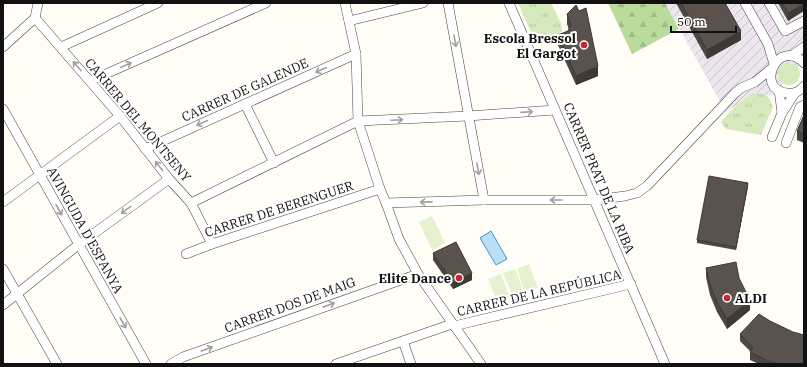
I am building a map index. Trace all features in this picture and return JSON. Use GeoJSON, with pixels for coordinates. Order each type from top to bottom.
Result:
{"type":"FeatureCollection","features":[{"type":"Feature","properties":{"kind":"street"},"geometry":{"type":"LineString","coordinates":[[3,48],[35,18],[38,3]]}},
{"type":"Feature","properties":{"kind":"street"},"geometry":{"type":"LineString","coordinates":[[61,47],[158,3]]}},
{"type":"Feature","properties":{"kind":"street"},"geometry":{"type":"LineString","coordinates":[[90,81],[266,3]]}},
{"type":"Feature","properties":{"kind":"street"},"geometry":{"type":"LineString","coordinates":[[345,3],[356,54],[358,121],[380,189],[399,239],[418,274],[480,364]]}},
{"type":"Feature","properties":{"kind":"street"},"geometry":{"type":"LineString","coordinates":[[349,21],[423,3]]}},
{"type":"Feature","properties":{"kind":"street"},"geometry":{"type":"LineString","coordinates":[[448,3],[484,200]]}},
{"type":"Feature","properties":{"kind":"street","name":"CARRER PRAT DE LA RIBA"},"geometry":{"type":"LineString","coordinates":[[509,3],[665,364]]}},
{"type":"Feature","properties":{"kind":"street"},"geometry":{"type":"LineString","coordinates":[[745,3],[768,44],[773,67],[771,76],[777,88],[782,113]]}},
{"type":"Feature","properties":{"kind":"street"},"geometry":{"type":"LineString","coordinates":[[769,3],[785,31],[804,22]]}},
{"type":"Feature","properties":{"kind":"street","name":"CARRER DEL MONTSENY"},"geometry":{"type":"LineString","coordinates":[[35,18],[120,116],[169,179],[191,203],[212,244]]}},
{"type":"Feature","properties":{"kind":"street"},"geometry":{"type":"LineString","coordinates":[[768,44],[787,57],[798,58],[804,63]]}},
{"type":"Feature","properties":{"kind":"street"},"geometry":{"type":"LineString","coordinates":[[386,203],[484,200],[595,200],[637,193],[647,186],[735,93],[755,82],[787,57],[804,47]]}},
{"type":"Feature","properties":{"kind":"street","name":"CARRER DE GALENDE"},"geometry":{"type":"LineString","coordinates":[[145,149],[356,54]]}},
{"type":"Feature","properties":{"kind":"street"},"geometry":{"type":"LineString","coordinates":[[755,82],[777,88],[785,93],[794,93]]}},
{"type":"Feature","properties":{"kind":"street"},"geometry":{"type":"LineString","coordinates":[[772,137],[782,113],[794,93],[804,86]]}},
{"type":"Feature","properties":{"kind":"street"},"geometry":{"type":"LineString","coordinates":[[245,104],[274,163]]}},
{"type":"Feature","properties":{"kind":"street"},"geometry":{"type":"LineString","coordinates":[[786,143],[800,106],[804,105]]}},
{"type":"Feature","properties":{"kind":"street","name":"AVINGUDA D'ESPANYA"},"geometry":{"type":"LineString","coordinates":[[3,109],[146,364]]}},
{"type":"Feature","properties":{"kind":"street"},"geometry":{"type":"LineString","coordinates":[[191,203],[358,121],[555,110]]}},
{"type":"Feature","properties":{"kind":"street"},"geometry":{"type":"LineString","coordinates":[[3,202],[120,116]]}},
{"type":"Feature","properties":{"kind":"street"},"geometry":{"type":"LineString","coordinates":[[3,304],[78,245],[169,179]]}},
{"type":"Feature","properties":{"kind":"street","name":"CARRER DE BERENGUER"},"geometry":{"type":"LineString","coordinates":[[186,254],[212,244],[380,189]]}},
{"type":"Feature","properties":{"kind":"street"},"geometry":{"type":"LineString","coordinates":[[3,269],[56,364]]}},
{"type":"Feature","properties":{"kind":"street","name":"CARRER DOS DE MAIG"},"geometry":{"type":"LineString","coordinates":[[171,364],[183,357],[418,274]]}},
{"type":"Feature","properties":{"kind":"street","name":"CARRER DE LA REPÚBLICA"},"geometry":{"type":"LineString","coordinates":[[341,363],[453,325],[630,284]]}},
{"type":"Feature","properties":{"kind":"street"},"geometry":{"type":"LineString","coordinates":[[403,342],[411,364]]}},
{"type":"Feature","properties":{"kind":"shaded area"},"geometry":{"type":"Polygon","coordinates":[[[665,3],[804,3],[804,60],[773,96],[753,93],[726,112],[665,3]]]}},
{"type":"Feature","properties":{"kind":"green space"},"geometry":{"type":"Polygon","coordinates":[[[518,3],[551,3],[561,23],[562,31],[559,36],[535,41],[518,3]]]}},
{"type":"Feature","properties":{"kind":"green space"},"geometry":{"type":"Polygon","coordinates":[[[608,3],[665,3],[679,29],[632,54],[608,3]]]}},
{"type":"Feature","properties":{"kind":"green space"},"geometry":{"type":"Polygon","coordinates":[[[789,63],[797,66],[800,74],[797,82],[789,85],[781,82],[778,74],[781,66],[789,63]]]}},
{"type":"Feature","properties":{"kind":"green space"},"geometry":{"type":"Polygon","coordinates":[[[753,93],[764,94],[768,97],[773,107],[761,135],[726,129],[721,122],[736,105],[753,93]]]}},
{"type":"Feature","properties":{"kind":"green space"},"geometry":{"type":"Polygon","coordinates":[[[432,216],[445,243],[432,250],[419,222],[432,216]]]}},
{"type":"Feature","properties":{"kind":"green space"},"geometry":{"type":"Polygon","coordinates":[[[529,264],[538,288],[525,292],[517,269],[529,264]]]}},
{"type":"Feature","properties":{"kind":"green space"},"geometry":{"type":"Polygon","coordinates":[[[515,269],[524,293],[513,297],[503,273],[515,269]]]}},
{"type":"Feature","properties":{"kind":"green space"},"geometry":{"type":"Polygon","coordinates":[[[501,274],[510,298],[498,303],[488,279],[501,274]]]}},
{"type":"Feature","properties":{"kind":"water"},"geometry":{"type":"Polygon","coordinates":[[[491,231],[507,259],[496,265],[480,238],[491,231]]]}},
{"type":"Feature","properties":{"kind":"building"},"geometry":{"type":"Polygon","coordinates":[[[681,3],[725,3],[741,31],[707,50],[681,3]]]}},
{"type":"Feature","properties":{"kind":"building"},"geometry":{"type":"Polygon","coordinates":[[[782,3],[804,3],[804,4],[788,13],[782,3]]]}},
{"type":"Feature","properties":{"kind":"building"},"geometry":{"type":"Polygon","coordinates":[[[576,5],[579,11],[586,8],[598,66],[576,76],[558,35],[568,31],[571,25],[567,14],[576,5]]]}},
{"type":"Feature","properties":{"kind":"building"},"geometry":{"type":"Polygon","coordinates":[[[804,115],[804,134],[797,131],[804,115]]]}},
{"type":"Feature","properties":{"kind":"building"},"geometry":{"type":"Polygon","coordinates":[[[709,176],[748,183],[736,247],[697,240],[709,176]]]}},
{"type":"Feature","properties":{"kind":"building"},"geometry":{"type":"Polygon","coordinates":[[[456,242],[472,273],[453,283],[433,253],[456,242]]]}},
{"type":"Feature","properties":{"kind":"building","name":"ALDI"},"geometry":{"type":"Polygon","coordinates":[[[736,262],[739,278],[750,300],[727,319],[717,302],[710,285],[706,268],[736,262]]]}},
{"type":"Feature","properties":{"kind":"building"},"geometry":{"type":"Polygon","coordinates":[[[759,314],[793,332],[804,335],[804,364],[779,364],[768,361],[750,352],[753,347],[740,334],[759,314]]]}},
{"type":"Feature","properties":{"kind":"place","name":"Escola Bressol El Gargot"},"geometry":{"type":"Point","coordinates":[584,45]}},
{"type":"Feature","properties":{"kind":"place","name":"Elite Dance"},"geometry":{"type":"Point","coordinates":[459,278]}},
{"type":"Feature","properties":{"kind":"place","name":"ALDI"},"geometry":{"type":"Point","coordinates":[727,298]}}]}
